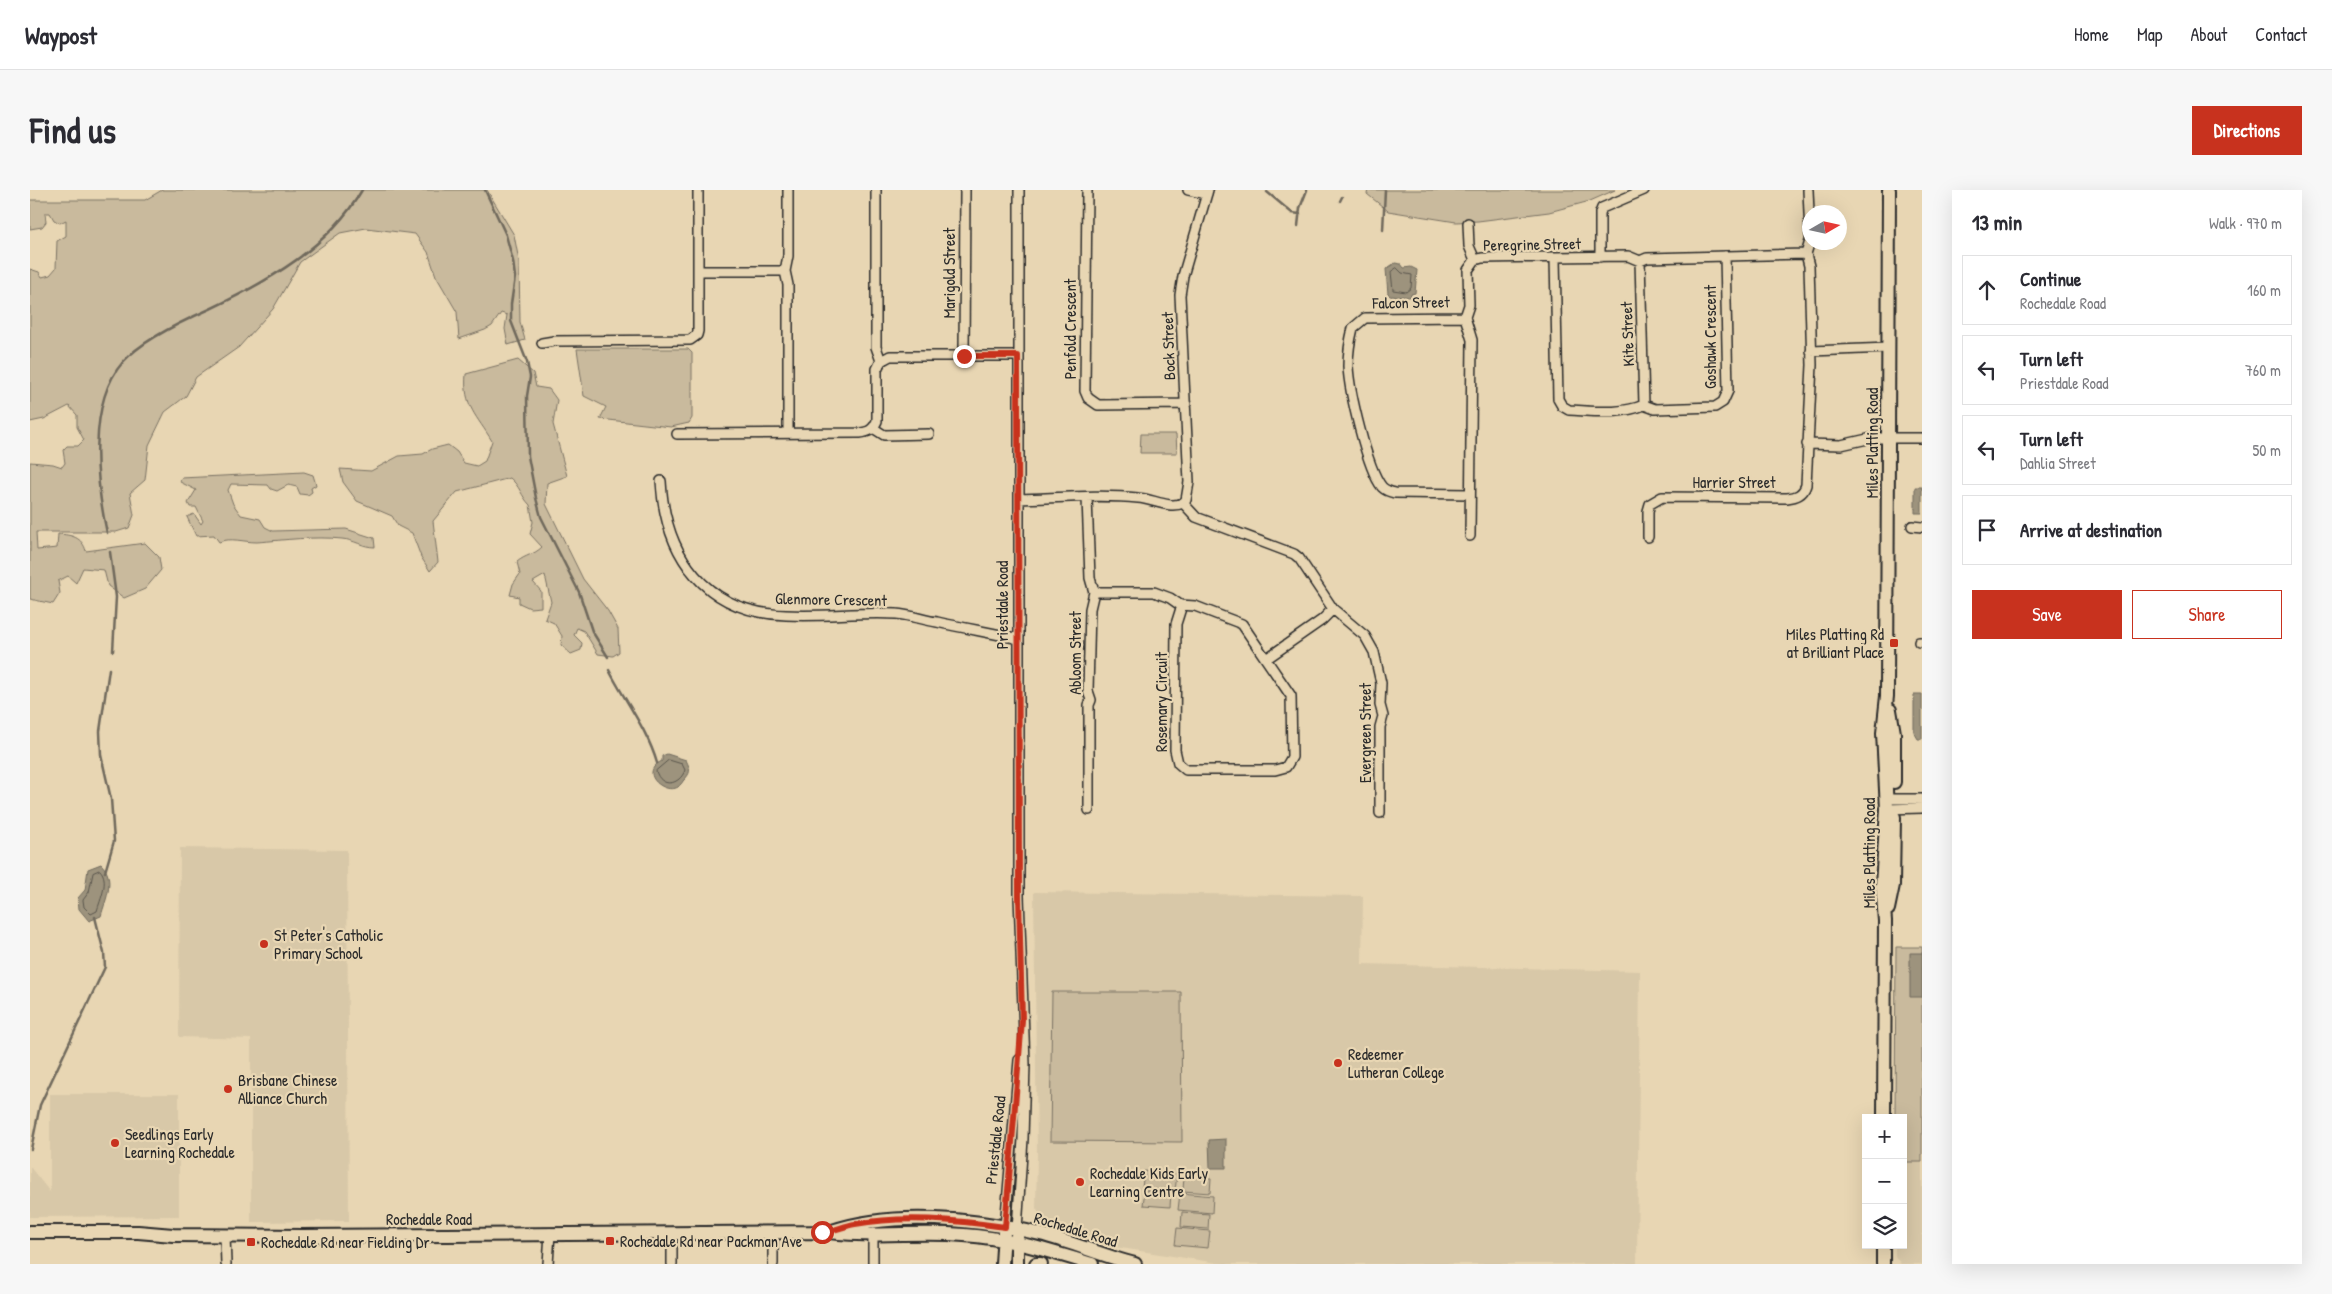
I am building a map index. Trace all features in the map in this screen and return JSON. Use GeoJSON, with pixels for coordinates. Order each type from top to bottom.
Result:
{"type":"FeatureCollection","features":[{"type":"Feature","properties":{"kind":"main road","name":"Miles Platting Road"},"geometry":{"type":"LineString","coordinates":[[1884,1114],[1886,921],[1882,886],[1890,804],[1883,733],[1887,696],[1890,190]]}},
{"type":"Feature","properties":{"kind":"main road","name":"Rochedale Road"},"geometry":{"type":"LineString","coordinates":[[829,1232],[853,1224],[910,1220],[963,1221],[1135,1264]]}},
{"type":"Feature","properties":{"kind":"main road","name":"Rochedale Road"},"geometry":{"type":"LineString","coordinates":[[30,1232],[138,1232],[173,1235],[225,1235],[773,1234],[829,1232],[854,1235],[1009,1232]]}},
{"type":"Feature","properties":{"kind":"main road","name":"Rochedale Road"},"geometry":{"type":"LineString","coordinates":[[1009,1232],[1017,1242],[1088,1263]]}},
{"type":"Feature","properties":{"kind":"main road","name":"Priestdale Road"},"geometry":{"type":"LineString","coordinates":[[1002,1264],[1009,1232]]}},
{"type":"Feature","properties":{"kind":"main road"},"geometry":{"type":"LineString","coordinates":[[1017,1242],[1017,1264]]}},
{"type":"Feature","properties":{"kind":"main road"},"geometry":{"type":"LineString","coordinates":[[1883,1249],[1883,1264]]}},
{"type":"Feature","properties":{"kind":"main road"},"geometry":{"type":"LineString","coordinates":[[1069,1264],[1088,1263]]}},
{"type":"Feature","properties":{"kind":"main road"},"geometry":{"type":"LineString","coordinates":[[1036,1264],[1041,1264]]}},
{"type":"Feature","properties":{"kind":"street"},"geometry":{"type":"LineString","coordinates":[[542,343],[554,341],[690,340],[697,335],[698,190]]}},
{"type":"Feature","properties":{"kind":"street"},"geometry":{"type":"LineString","coordinates":[[788,190],[788,256],[784,271],[788,284],[788,433]]}},
{"type":"Feature","properties":{"kind":"street"},"geometry":{"type":"LineString","coordinates":[[876,190],[876,347],[881,361]]}},
{"type":"Feature","properties":{"kind":"street","name":"Marigold Street"},"geometry":{"type":"LineString","coordinates":[[964,356],[965,190]]}},
{"type":"Feature","properties":{"kind":"street","name":"Priestdale Road"},"geometry":{"type":"LineString","coordinates":[[1009,1232],[1024,1129],[1025,1064],[1019,896],[1019,190]]}},
{"type":"Feature","properties":{"kind":"street","name":"Penfold Crescent"},"geometry":{"type":"LineString","coordinates":[[1087,190],[1085,391],[1088,398],[1098,404],[1186,404]]}},
{"type":"Feature","properties":{"kind":"street"},"geometry":{"type":"LineString","coordinates":[[1188,190],[1207,192]]}},
{"type":"Feature","properties":{"kind":"street"},"geometry":{"type":"LineString","coordinates":[[1600,257],[1600,212],[1602,208],[1644,190]]}},
{"type":"Feature","properties":{"kind":"street"},"geometry":{"type":"LineString","coordinates":[[1808,190],[1809,205]]}},
{"type":"Feature","properties":{"kind":"street","name":"Bock Street"},"geometry":{"type":"LineString","coordinates":[[1183,503],[1186,500],[1190,482],[1182,365],[1182,312],[1180,295],[1183,276],[1207,192]]}},
{"type":"Feature","properties":{"kind":"street"},"geometry":{"type":"LineString","coordinates":[[1468,223],[1469,246],[1475,260]]}},
{"type":"Feature","properties":{"kind":"street","name":"Harrier Street"},"geometry":{"type":"LineString","coordinates":[[1648,537],[1648,511],[1650,504],[1662,497],[1796,497],[1804,491],[1806,485],[1811,351],[1807,250]]}},
{"type":"Feature","properties":{"kind":"street","name":"Peregrine Street"},"geometry":{"type":"LineString","coordinates":[[1470,536],[1472,340],[1465,317],[1469,305],[1468,270],[1475,260],[1482,258],[1628,256],[1640,262],[1647,258],[1806,254]]}},
{"type":"Feature","properties":{"kind":"street","name":"Goshawk Crescent"},"geometry":{"type":"LineString","coordinates":[[1555,258],[1558,399],[1562,406],[1568,410],[1619,411],[1633,410],[1644,405],[1655,409],[1703,409],[1715,407],[1723,402],[1728,392],[1725,256]]}},
{"type":"Feature","properties":{"kind":"street","name":"Kite Street"},"geometry":{"type":"LineString","coordinates":[[1640,262],[1644,405]]}},
{"type":"Feature","properties":{"kind":"street"},"geometry":{"type":"LineString","coordinates":[[698,271],[784,271]]}},
{"type":"Feature","properties":{"kind":"street","name":"Falcon Street"},"geometry":{"type":"LineString","coordinates":[[1465,317],[1365,318],[1359,321],[1353,328],[1348,367],[1350,388],[1358,422],[1372,467],[1380,485],[1387,492],[1395,493],[1470,494]]}},
{"type":"Feature","properties":{"kind":"street"},"geometry":{"type":"LineString","coordinates":[[1811,351],[1889,348]]}},
{"type":"Feature","properties":{"kind":"street"},"geometry":{"type":"LineString","coordinates":[[677,434],[867,432],[873,428],[877,421],[877,369],[881,361],[890,356],[1018,356]]}},
{"type":"Feature","properties":{"kind":"street"},"geometry":{"type":"LineString","coordinates":[[873,428],[884,434],[929,434]]}},
{"type":"Feature","properties":{"kind":"street"},"geometry":{"type":"LineString","coordinates":[[1807,444],[1841,445],[1864,438],[1922,438]]}},
{"type":"Feature","properties":{"kind":"street","name":"Glenmore Crescent"},"geometry":{"type":"LineString","coordinates":[[661,481],[662,506],[677,551],[701,582],[724,599],[748,610],[785,616],[898,614],[1019,639]]}},
{"type":"Feature","properties":{"kind":"street"},"geometry":{"type":"LineString","coordinates":[[1019,499],[1132,497],[1150,499],[1170,506],[1183,503]]}},
{"type":"Feature","properties":{"kind":"street","name":"Abloom Street"},"geometry":{"type":"LineString","coordinates":[[1087,498],[1090,578],[1094,592],[1090,608],[1090,686],[1088,691],[1091,700],[1089,705],[1089,810]]}},
{"type":"Feature","properties":{"kind":"street","name":"Evergreen Street"},"geometry":{"type":"LineString","coordinates":[[1183,503],[1196,517],[1294,554],[1299,558],[1333,609],[1364,636],[1374,652],[1381,683],[1380,705],[1383,716],[1380,727],[1380,814]]}},
{"type":"Feature","properties":{"kind":"street"},"geometry":{"type":"LineString","coordinates":[[1912,526],[1922,527]]}},
{"type":"Feature","properties":{"kind":"street","name":"Rosemary Circuit"},"geometry":{"type":"LineString","coordinates":[[1094,592],[1154,592],[1182,605],[1195,606],[1242,624],[1291,696],[1293,702],[1292,757],[1290,762],[1281,769],[1181,768],[1175,755],[1175,741],[1176,624],[1182,605]]}},
{"type":"Feature","properties":{"kind":"street"},"geometry":{"type":"LineString","coordinates":[[1266,659],[1322,620],[1333,609]]}},
{"type":"Feature","properties":{"kind":"street"},"geometry":{"type":"LineString","coordinates":[[1890,804],[1922,799]]}},
{"type":"Feature","properties":{"kind":"street"},"geometry":{"type":"LineString","coordinates":[[1890,804],[1922,808]]}},
{"type":"Feature","properties":{"kind":"street"},"geometry":{"type":"LineString","coordinates":[[548,1264],[550,1234]]}},
{"type":"Feature","properties":{"kind":"street"},"geometry":{"type":"LineString","coordinates":[[672,1234],[672,1264]]}},
{"type":"Feature","properties":{"kind":"street"},"geometry":{"type":"LineString","coordinates":[[773,1234],[773,1264]]}},
{"type":"Feature","properties":{"kind":"street"},"geometry":{"type":"LineString","coordinates":[[873,1234],[873,1264]]}},
{"type":"Feature","properties":{"kind":"street"},"geometry":{"type":"LineString","coordinates":[[225,1235],[226,1264]]}},
{"type":"Feature","properties":{"kind":"shaded area"},"geometry":{"type":"Polygon","coordinates":[[[162,190],[487,190],[514,235],[519,261],[520,322],[525,340],[508,345],[505,329],[507,315],[501,313],[492,326],[459,339],[457,312],[436,276],[428,252],[415,234],[366,228],[340,233],[300,262],[273,309],[239,347],[196,377],[186,396],[165,412],[149,445],[145,480],[130,493],[134,515],[129,528],[116,532],[36,532],[37,550],[57,548],[58,534],[76,538],[82,543],[86,551],[145,543],[159,557],[161,570],[145,589],[124,598],[108,586],[104,570],[83,568],[76,583],[68,576],[58,581],[60,593],[53,604],[30,599],[30,462],[53,464],[62,467],[65,463],[63,450],[67,446],[78,446],[84,440],[77,427],[77,415],[69,406],[44,419],[30,422],[30,269],[39,272],[42,277],[50,275],[56,268],[57,241],[66,236],[66,220],[60,223],[54,220],[50,213],[45,213],[46,222],[42,227],[30,229],[30,200],[145,200],[162,190]]]}},
{"type":"Feature","properties":{"kind":"shaded area"},"geometry":{"type":"Polygon","coordinates":[[[1368,190],[1615,190],[1590,201],[1549,212],[1456,222],[1388,211],[1367,194],[1368,190]]]}},
{"type":"Feature","properties":{"kind":"shaded area"},"geometry":{"type":"Polygon","coordinates":[[[577,349],[688,349],[692,353],[692,418],[689,423],[671,427],[600,419],[606,407],[584,396],[577,349]]]}},
{"type":"Feature","properties":{"kind":"shaded area"},"geometry":{"type":"Polygon","coordinates":[[[518,360],[533,373],[536,387],[549,389],[557,400],[553,424],[567,476],[547,483],[546,504],[583,579],[608,611],[618,629],[619,652],[613,656],[598,654],[584,631],[577,628],[574,635],[582,643],[581,650],[571,654],[561,645],[562,636],[554,623],[545,619],[551,602],[545,575],[533,582],[541,591],[541,607],[530,608],[519,603],[519,597],[510,595],[513,584],[520,574],[517,562],[542,547],[530,534],[533,522],[530,505],[510,478],[457,492],[433,521],[438,562],[430,571],[421,557],[412,533],[398,526],[392,516],[357,501],[343,482],[340,469],[371,471],[399,456],[423,454],[432,449],[448,445],[457,452],[464,463],[477,466],[485,461],[492,441],[469,403],[466,374],[518,360]]]}},
{"type":"Feature","properties":{"kind":"shaded area"},"geometry":{"type":"Polygon","coordinates":[[[1141,434],[1176,434],[1177,453],[1140,453],[1141,434]]]}},
{"type":"Feature","properties":{"kind":"shaded area"},"geometry":{"type":"Polygon","coordinates":[[[304,472],[313,475],[316,485],[311,488],[312,492],[308,495],[300,494],[297,487],[288,485],[277,491],[271,489],[268,485],[231,484],[228,490],[233,504],[241,515],[260,519],[265,527],[273,531],[346,529],[374,538],[375,547],[331,538],[257,542],[228,540],[219,542],[214,535],[196,536],[187,517],[194,514],[201,524],[203,521],[196,507],[190,507],[188,503],[196,490],[180,482],[181,478],[304,472]]]}},
{"type":"Feature","properties":{"kind":"shaded area","name":"St Peter's Catholic Primary School"},"geometry":{"type":"Polygon","coordinates":[[[180,848],[347,850],[349,1221],[251,1222],[251,1039],[179,1037],[180,848]]]}},
{"type":"Feature","properties":{"kind":"shaded area","name":"Redeemer Lutheran College"},"geometry":{"type":"Polygon","coordinates":[[[1034,892],[1363,896],[1362,964],[1640,971],[1637,1264],[1224,1264],[1108,1246],[1108,1242],[1044,1222],[1036,1208],[1034,892]]]}},
{"type":"Feature","properties":{"kind":"shaded area"},"geometry":{"type":"Polygon","coordinates":[[[1896,947],[1922,947],[1922,1162],[1907,1162],[1907,1114],[1895,1114],[1896,947]]]}},
{"type":"Feature","properties":{"kind":"shaded area"},"geometry":{"type":"Polygon","coordinates":[[[1052,992],[1181,992],[1182,1142],[1050,1141],[1052,992]]]}},
{"type":"Feature","properties":{"kind":"shaded area","name":"Seedlings Early Learning Rochedale"},"geometry":{"type":"Polygon","coordinates":[[[50,1094],[179,1094],[179,1216],[30,1217],[30,1167],[50,1192],[50,1094]]]}},
{"type":"Feature","properties":{"kind":"shaded area"},"geometry":{"type":"Polygon","coordinates":[[[1907,1162],[1922,1162],[1922,1264],[1901,1264],[1895,1256],[1895,1249],[1907,1249],[1907,1162]]]}},
{"type":"Feature","properties":{"kind":"shaded area"},"geometry":{"type":"Polygon","coordinates":[[[1144,1171],[1177,1174],[1175,1191],[1142,1188],[1144,1171]]]}},
{"type":"Feature","properties":{"kind":"shaded area"},"geometry":{"type":"Polygon","coordinates":[[[1184,1175],[1211,1178],[1210,1193],[1183,1191],[1184,1175]]]}},
{"type":"Feature","properties":{"kind":"shaded area"},"geometry":{"type":"Polygon","coordinates":[[[1145,1190],[1171,1192],[1170,1207],[1143,1205],[1145,1190]]]}},
{"type":"Feature","properties":{"kind":"shaded area"},"geometry":{"type":"Polygon","coordinates":[[[1180,1193],[1213,1196],[1212,1213],[1178,1210],[1180,1193]]]}},
{"type":"Feature","properties":{"kind":"shaded area"},"geometry":{"type":"Polygon","coordinates":[[[1182,1212],[1209,1214],[1208,1229],[1181,1227],[1182,1212]]]}},
{"type":"Feature","properties":{"kind":"shaded area"},"geometry":{"type":"Polygon","coordinates":[[[1177,1228],[1210,1231],[1208,1248],[1175,1245],[1177,1228]]]}},
{"type":"Feature","properties":{"kind":"water"},"geometry":{"type":"Polygon","coordinates":[[[1395,263],[1401,264],[1404,268],[1411,267],[1417,270],[1415,293],[1411,294],[1411,297],[1390,296],[1388,294],[1386,269],[1395,263]]]}},
{"type":"Feature","properties":{"kind":"water"},"geometry":{"type":"Polygon","coordinates":[[[1915,487],[1922,487],[1922,513],[1915,513],[1915,487]]]}},
{"type":"Feature","properties":{"kind":"water"},"geometry":{"type":"Polygon","coordinates":[[[1914,694],[1922,694],[1922,739],[1918,739],[1914,732],[1914,694]]]}},
{"type":"Feature","properties":{"kind":"water"},"geometry":{"type":"Polygon","coordinates":[[[667,754],[686,760],[689,769],[689,773],[682,783],[673,789],[666,788],[656,782],[653,777],[652,771],[655,766],[662,761],[662,756],[667,754]]]}},
{"type":"Feature","properties":{"kind":"water"},"geometry":{"type":"Polygon","coordinates":[[[101,864],[108,876],[107,896],[101,916],[89,921],[79,909],[78,898],[85,890],[88,869],[101,864]]]}},
{"type":"Feature","properties":{"kind":"water"},"geometry":{"type":"Polygon","coordinates":[[[1910,953],[1922,953],[1922,997],[1910,997],[1910,953]]]}},
{"type":"Feature","properties":{"kind":"water"},"geometry":{"type":"Polygon","coordinates":[[[1226,1139],[1226,1168],[1210,1168],[1209,1140],[1226,1139]]]}},
{"type":"Feature","properties":{"kind":"waterway"},"geometry":{"type":"LineString","coordinates":[[107,533],[98,468],[97,444],[99,421],[104,399],[112,379],[123,362],[152,339],[254,287],[296,260],[333,229],[362,190]]}},
{"type":"Feature","properties":{"kind":"waterway"},"geometry":{"type":"LineString","coordinates":[[485,190],[506,235],[513,261],[515,277],[511,304],[511,321],[527,362],[530,377],[527,396],[528,456],[541,517],[579,592],[592,631],[608,657]]}},
{"type":"Feature","properties":{"kind":"waterway"},"geometry":{"type":"LineString","coordinates":[[1298,226],[1300,208],[1307,190]]}},
{"type":"Feature","properties":{"kind":"waterway"},"geometry":{"type":"LineString","coordinates":[[1383,230],[1385,190]]}},
{"type":"Feature","properties":{"kind":"waterway"},"geometry":{"type":"LineString","coordinates":[[1267,192],[1292,213],[1300,214]]}},
{"type":"Feature","properties":{"kind":"waterway"},"geometry":{"type":"LineString","coordinates":[[1340,201],[1342,197]]}},
{"type":"Feature","properties":{"kind":"waterway"},"geometry":{"type":"LineString","coordinates":[[110,552],[116,597],[113,651]]}},
{"type":"Feature","properties":{"kind":"waterway"},"geometry":{"type":"LineString","coordinates":[[105,872],[114,841],[111,799],[101,755],[100,731],[109,669]]}},
{"type":"Feature","properties":{"kind":"waterway"},"geometry":{"type":"LineString","coordinates":[[609,670],[648,738],[657,763]]}},
{"type":"Feature","properties":{"kind":"waterway"},"geometry":{"type":"LineString","coordinates":[[31,1149],[40,1105],[105,967],[104,953],[95,917]]}},
{"type":"Feature","properties":{"kind":"place","name":"Miles Platting Rd at Brilliant Place"},"geometry":{"type":"Point","coordinates":[1894,643]}},
{"type":"Feature","properties":{"kind":"place","name":"St Peter's Catholic Primary School"},"geometry":{"type":"Point","coordinates":[264,944]}},
{"type":"Feature","properties":{"kind":"place","name":"Redeemer Lutheran College"},"geometry":{"type":"Point","coordinates":[1338,1063]}},
{"type":"Feature","properties":{"kind":"place","name":"Brisbane Chinese Alliance Church"},"geometry":{"type":"Point","coordinates":[228,1089]}},
{"type":"Feature","properties":{"kind":"place","name":"Seedlings Early Learning Rochedale"},"geometry":{"type":"Point","coordinates":[115,1143]}},
{"type":"Feature","properties":{"kind":"place","name":"Rochedale Kids Early Learning Centre"},"geometry":{"type":"Point","coordinates":[1080,1182]}},
{"type":"Feature","properties":{"kind":"place","name":"Rochedale Rd near Packman Ave"},"geometry":{"type":"Point","coordinates":[610,1241]}},
{"type":"Feature","properties":{"kind":"place","name":"Rochedale Rd near Fielding Dr"},"geometry":{"type":"Point","coordinates":[251,1242]}},
{"type":"Feature","properties":{"kind":"route"},"geometry":{"type":"LineString","coordinates":[[822,1232],[829,1232],[853,1224],[910,1220],[963,1221],[1005,1227],[1022,1020],[1019,896],[1018,356],[964,356]]}}]}
